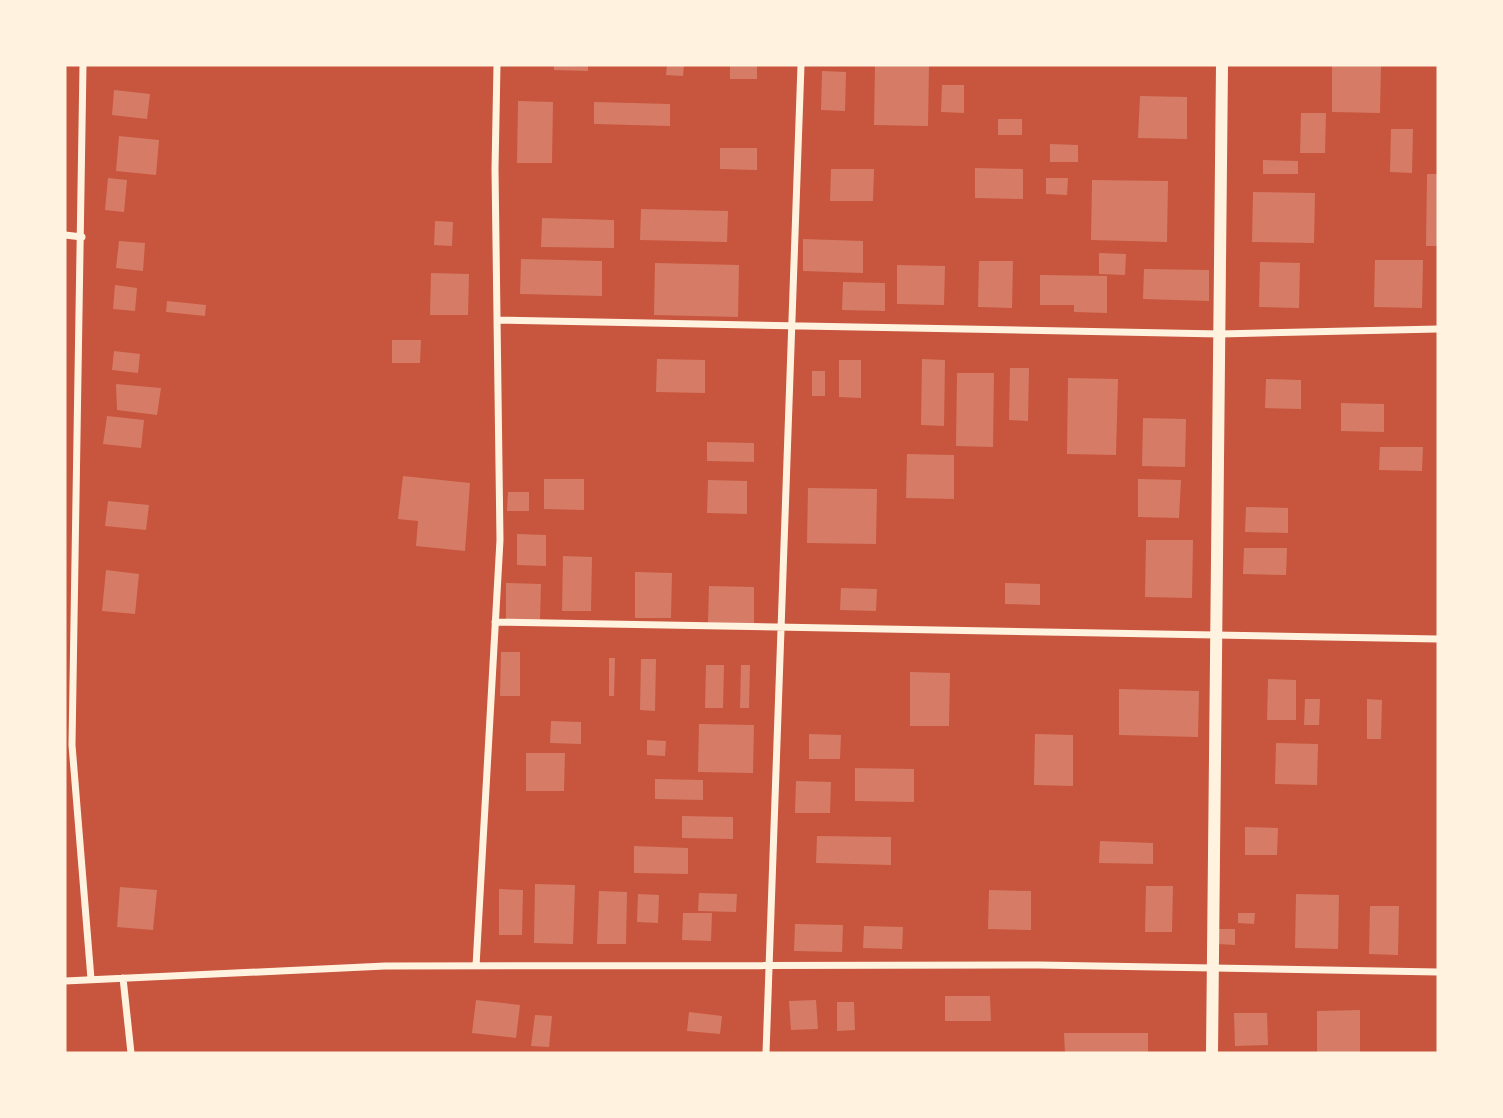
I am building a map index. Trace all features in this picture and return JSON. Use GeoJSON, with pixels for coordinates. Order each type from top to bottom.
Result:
{"type":"FeatureCollection","features":[{"type":"Feature","properties":{"kind":"street"},"geometry":{"type":"LineString","coordinates":[[83,65],[72,745],[92,979]]}},
{"type":"Feature","properties":{"kind":"street"},"geometry":{"type":"LineString","coordinates":[[476,966],[500,540],[497,65]]}},
{"type":"Feature","properties":{"kind":"street"},"geometry":{"type":"LineString","coordinates":[[766,1053],[801,65]]}},
{"type":"Feature","properties":{"kind":"street"},"geometry":{"type":"LineString","coordinates":[[1212,1053],[1222,65]]}},
{"type":"Feature","properties":{"kind":"street"},"geometry":{"type":"LineString","coordinates":[[65,235],[82,237]]}},
{"type":"Feature","properties":{"kind":"street"},"geometry":{"type":"LineString","coordinates":[[497,320],[1220,334],[1438,328]]}},
{"type":"Feature","properties":{"kind":"street"},"geometry":{"type":"LineString","coordinates":[[495,622],[1438,639]]}},
{"type":"Feature","properties":{"kind":"street"},"geometry":{"type":"LineString","coordinates":[[65,981],[385,967],[476,966],[1039,965],[1438,972]]}},
{"type":"Feature","properties":{"kind":"street"},"geometry":{"type":"LineString","coordinates":[[123,978],[131,1053]]}},
{"type":"Feature","properties":{"kind":"building"},"geometry":{"type":"Polygon","coordinates":[[[554,65],[588,65],[588,71],[554,70],[554,65]]]}},
{"type":"Feature","properties":{"kind":"building"},"geometry":{"type":"Polygon","coordinates":[[[667,65],[684,65],[683,76],[666,75],[667,65]]]}},
{"type":"Feature","properties":{"kind":"building"},"geometry":{"type":"Polygon","coordinates":[[[730,65],[757,65],[757,79],[730,79],[730,65]]]}},
{"type":"Feature","properties":{"kind":"building"},"geometry":{"type":"Polygon","coordinates":[[[875,65],[929,65],[928,126],[874,125],[875,65]]]}},
{"type":"Feature","properties":{"kind":"building"},"geometry":{"type":"Polygon","coordinates":[[[1332,65],[1381,65],[1380,113],[1332,112],[1332,65]]]}},
{"type":"Feature","properties":{"kind":"building"},"geometry":{"type":"Polygon","coordinates":[[[822,71],[846,72],[845,111],[821,110],[822,71]]]}},
{"type":"Feature","properties":{"kind":"building"},"geometry":{"type":"Polygon","coordinates":[[[942,85],[964,85],[964,113],[941,112],[942,85]]]}},
{"type":"Feature","properties":{"kind":"building"},"geometry":{"type":"Polygon","coordinates":[[[114,90],[150,94],[147,119],[112,115],[114,90]]]}},
{"type":"Feature","properties":{"kind":"building"},"geometry":{"type":"Polygon","coordinates":[[[1140,96],[1187,97],[1187,139],[1138,138],[1140,96]]]}},
{"type":"Feature","properties":{"kind":"building"},"geometry":{"type":"Polygon","coordinates":[[[518,101],[553,102],[552,163],[517,163],[518,101]]]}},
{"type":"Feature","properties":{"kind":"building"},"geometry":{"type":"Polygon","coordinates":[[[594,102],[670,104],[670,126],[594,124],[594,102]]]}},
{"type":"Feature","properties":{"kind":"building"},"geometry":{"type":"Polygon","coordinates":[[[1301,113],[1326,113],[1325,153],[1300,153],[1301,113]]]}},
{"type":"Feature","properties":{"kind":"building"},"geometry":{"type":"Polygon","coordinates":[[[998,119],[1022,119],[1022,135],[998,135],[998,119]]]}},
{"type":"Feature","properties":{"kind":"building"},"geometry":{"type":"Polygon","coordinates":[[[1391,129],[1413,129],[1412,173],[1390,172],[1391,129]]]}},
{"type":"Feature","properties":{"kind":"building"},"geometry":{"type":"Polygon","coordinates":[[[119,136],[159,140],[156,175],[116,171],[119,136]]]}},
{"type":"Feature","properties":{"kind":"building"},"geometry":{"type":"Polygon","coordinates":[[[1050,144],[1078,145],[1078,162],[1050,162],[1050,144]]]}},
{"type":"Feature","properties":{"kind":"building"},"geometry":{"type":"Polygon","coordinates":[[[720,148],[757,148],[757,170],[720,169],[720,148]]]}},
{"type":"Feature","properties":{"kind":"building"},"geometry":{"type":"Polygon","coordinates":[[[1263,160],[1298,161],[1298,174],[1263,174],[1263,160]]]}},
{"type":"Feature","properties":{"kind":"building"},"geometry":{"type":"Polygon","coordinates":[[[975,168],[1023,169],[1023,199],[975,198],[975,168]]]}},
{"type":"Feature","properties":{"kind":"building"},"geometry":{"type":"Polygon","coordinates":[[[831,169],[874,169],[873,201],[830,201],[831,169]]]}},
{"type":"Feature","properties":{"kind":"building"},"geometry":{"type":"Polygon","coordinates":[[[1427,174],[1438,174],[1438,246],[1426,246],[1427,174]]]}},
{"type":"Feature","properties":{"kind":"building"},"geometry":{"type":"Polygon","coordinates":[[[108,178],[127,180],[124,212],[105,210],[108,178]]]}},
{"type":"Feature","properties":{"kind":"building"},"geometry":{"type":"Polygon","coordinates":[[[1046,178],[1068,178],[1067,195],[1046,194],[1046,178]]]}},
{"type":"Feature","properties":{"kind":"building"},"geometry":{"type":"Polygon","coordinates":[[[1092,180],[1168,181],[1167,242],[1091,240],[1092,180]]]}},
{"type":"Feature","properties":{"kind":"building"},"geometry":{"type":"Polygon","coordinates":[[[1253,192],[1315,193],[1314,243],[1252,242],[1253,192]]]}},
{"type":"Feature","properties":{"kind":"building"},"geometry":{"type":"Polygon","coordinates":[[[641,209],[728,211],[727,242],[640,240],[641,209]]]}},
{"type":"Feature","properties":{"kind":"building"},"geometry":{"type":"Polygon","coordinates":[[[542,218],[614,220],[614,248],[541,247],[542,218]]]}},
{"type":"Feature","properties":{"kind":"building"},"geometry":{"type":"Polygon","coordinates":[[[435,221],[453,222],[452,246],[434,245],[435,221]]]}},
{"type":"Feature","properties":{"kind":"building"},"geometry":{"type":"Polygon","coordinates":[[[803,239],[863,241],[863,273],[803,271],[803,239]]]}},
{"type":"Feature","properties":{"kind":"building"},"geometry":{"type":"Polygon","coordinates":[[[119,241],[145,243],[143,271],[116,268],[119,241]]]}},
{"type":"Feature","properties":{"kind":"building"},"geometry":{"type":"Polygon","coordinates":[[[1099,253],[1126,254],[1125,275],[1099,274],[1099,253]]]}},
{"type":"Feature","properties":{"kind":"building"},"geometry":{"type":"Polygon","coordinates":[[[521,259],[602,261],[602,296],[520,294],[521,259]]]}},
{"type":"Feature","properties":{"kind":"building"},"geometry":{"type":"Polygon","coordinates":[[[1375,260],[1423,260],[1422,308],[1374,307],[1375,260]]]}},
{"type":"Feature","properties":{"kind":"building"},"geometry":{"type":"Polygon","coordinates":[[[979,261],[1013,261],[1012,308],[978,307],[979,261]]]}},
{"type":"Feature","properties":{"kind":"building"},"geometry":{"type":"Polygon","coordinates":[[[1260,262],[1300,263],[1299,308],[1259,307],[1260,262]]]}},
{"type":"Feature","properties":{"kind":"building"},"geometry":{"type":"Polygon","coordinates":[[[655,263],[739,265],[738,317],[654,315],[655,263]]]}},
{"type":"Feature","properties":{"kind":"building"},"geometry":{"type":"Polygon","coordinates":[[[897,265],[945,266],[944,305],[897,304],[897,265]]]}},
{"type":"Feature","properties":{"kind":"building"},"geometry":{"type":"Polygon","coordinates":[[[1144,269],[1209,270],[1209,301],[1143,299],[1144,269]]]}},
{"type":"Feature","properties":{"kind":"building"},"geometry":{"type":"Polygon","coordinates":[[[431,273],[469,274],[468,315],[430,315],[431,273]]]}},
{"type":"Feature","properties":{"kind":"building"},"geometry":{"type":"Polygon","coordinates":[[[1040,275],[1107,276],[1107,313],[1074,312],[1074,305],[1040,305],[1040,275]]]}},
{"type":"Feature","properties":{"kind":"building"},"geometry":{"type":"Polygon","coordinates":[[[843,282],[885,283],[885,311],[842,310],[843,282]]]}},
{"type":"Feature","properties":{"kind":"building"},"geometry":{"type":"Polygon","coordinates":[[[115,285],[137,288],[135,311],[113,309],[115,285]]]}},
{"type":"Feature","properties":{"kind":"building"},"geometry":{"type":"Polygon","coordinates":[[[167,301],[206,305],[205,316],[166,312],[167,301]]]}},
{"type":"Feature","properties":{"kind":"building"},"geometry":{"type":"Polygon","coordinates":[[[392,340],[421,340],[420,363],[392,363],[392,340]]]}},
{"type":"Feature","properties":{"kind":"building"},"geometry":{"type":"Polygon","coordinates":[[[114,351],[140,354],[138,373],[112,370],[114,351]]]}},
{"type":"Feature","properties":{"kind":"building"},"geometry":{"type":"Polygon","coordinates":[[[657,359],[705,360],[705,393],[656,392],[657,359]]]}},
{"type":"Feature","properties":{"kind":"building"},"geometry":{"type":"Polygon","coordinates":[[[922,359],[945,360],[944,426],[921,425],[922,359]]]}},
{"type":"Feature","properties":{"kind":"building"},"geometry":{"type":"Polygon","coordinates":[[[839,360],[861,360],[861,398],[839,397],[839,360]]]}},
{"type":"Feature","properties":{"kind":"building"},"geometry":{"type":"Polygon","coordinates":[[[1010,368],[1029,368],[1028,421],[1009,420],[1010,368]]]}},
{"type":"Feature","properties":{"kind":"building"},"geometry":{"type":"Polygon","coordinates":[[[812,371],[825,371],[825,396],[812,396],[812,371]]]}},
{"type":"Feature","properties":{"kind":"building"},"geometry":{"type":"Polygon","coordinates":[[[957,373],[994,373],[993,447],[956,446],[957,373]]]}},
{"type":"Feature","properties":{"kind":"building"},"geometry":{"type":"Polygon","coordinates":[[[1068,378],[1118,379],[1116,455],[1067,454],[1068,378]]]}},
{"type":"Feature","properties":{"kind":"building"},"geometry":{"type":"Polygon","coordinates":[[[1266,379],[1301,380],[1301,409],[1265,408],[1266,379]]]}},
{"type":"Feature","properties":{"kind":"building"},"geometry":{"type":"Polygon","coordinates":[[[116,384],[161,388],[157,415],[117,410],[116,384]]]}},
{"type":"Feature","properties":{"kind":"building"},"geometry":{"type":"Polygon","coordinates":[[[1341,403],[1384,404],[1384,432],[1341,431],[1341,403]]]}},
{"type":"Feature","properties":{"kind":"building"},"geometry":{"type":"Polygon","coordinates":[[[107,416],[144,420],[141,448],[103,444],[107,416]]]}},
{"type":"Feature","properties":{"kind":"building"},"geometry":{"type":"Polygon","coordinates":[[[1143,418],[1186,419],[1185,467],[1142,466],[1143,418]]]}},
{"type":"Feature","properties":{"kind":"building"},"geometry":{"type":"Polygon","coordinates":[[[707,442],[754,443],[754,462],[707,461],[707,442]]]}},
{"type":"Feature","properties":{"kind":"building"},"geometry":{"type":"Polygon","coordinates":[[[1380,447],[1423,447],[1422,471],[1379,470],[1380,447]]]}},
{"type":"Feature","properties":{"kind":"building"},"geometry":{"type":"Polygon","coordinates":[[[907,454],[954,455],[954,499],[906,498],[907,454]]]}},
{"type":"Feature","properties":{"kind":"building"},"geometry":{"type":"Polygon","coordinates":[[[403,476],[470,483],[465,551],[416,546],[418,521],[398,519],[403,476]]]}},
{"type":"Feature","properties":{"kind":"building"},"geometry":{"type":"Polygon","coordinates":[[[544,479],[584,479],[584,510],[544,509],[544,479]]]}},
{"type":"Feature","properties":{"kind":"building"},"geometry":{"type":"Polygon","coordinates":[[[1138,479],[1181,480],[1179,518],[1138,517],[1138,479]]]}},
{"type":"Feature","properties":{"kind":"building"},"geometry":{"type":"Polygon","coordinates":[[[708,480],[747,481],[747,514],[707,513],[708,480]]]}},
{"type":"Feature","properties":{"kind":"building"},"geometry":{"type":"Polygon","coordinates":[[[808,488],[877,489],[876,544],[807,543],[808,488]]]}},
{"type":"Feature","properties":{"kind":"building"},"geometry":{"type":"Polygon","coordinates":[[[508,492],[529,492],[529,511],[507,511],[508,492]]]}},
{"type":"Feature","properties":{"kind":"building"},"geometry":{"type":"Polygon","coordinates":[[[108,501],[149,505],[146,530],[105,526],[108,501]]]}},
{"type":"Feature","properties":{"kind":"building"},"geometry":{"type":"Polygon","coordinates":[[[1246,507],[1288,508],[1288,533],[1245,532],[1246,507]]]}},
{"type":"Feature","properties":{"kind":"building"},"geometry":{"type":"Polygon","coordinates":[[[517,534],[546,535],[546,566],[517,565],[517,534]]]}},
{"type":"Feature","properties":{"kind":"building"},"geometry":{"type":"Polygon","coordinates":[[[1146,540],[1193,540],[1192,598],[1145,597],[1146,540]]]}},
{"type":"Feature","properties":{"kind":"building"},"geometry":{"type":"Polygon","coordinates":[[[1244,548],[1287,548],[1286,575],[1243,574],[1244,548]]]}},
{"type":"Feature","properties":{"kind":"building"},"geometry":{"type":"Polygon","coordinates":[[[563,556],[592,557],[591,611],[562,611],[563,556]]]}},
{"type":"Feature","properties":{"kind":"building"},"geometry":{"type":"Polygon","coordinates":[[[106,570],[139,574],[135,614],[102,611],[106,570]]]}},
{"type":"Feature","properties":{"kind":"building"},"geometry":{"type":"Polygon","coordinates":[[[635,572],[672,573],[671,618],[635,618],[635,572]]]}},
{"type":"Feature","properties":{"kind":"building"},"geometry":{"type":"Polygon","coordinates":[[[506,583],[541,584],[540,621],[506,620],[506,583]]]}},
{"type":"Feature","properties":{"kind":"building"},"geometry":{"type":"Polygon","coordinates":[[[1005,583],[1040,584],[1040,605],[1005,604],[1005,583]]]}},
{"type":"Feature","properties":{"kind":"building"},"geometry":{"type":"Polygon","coordinates":[[[709,586],[754,587],[754,624],[708,623],[709,586]]]}},
{"type":"Feature","properties":{"kind":"building"},"geometry":{"type":"Polygon","coordinates":[[[841,588],[877,589],[876,611],[840,610],[841,588]]]}},
{"type":"Feature","properties":{"kind":"building"},"geometry":{"type":"Polygon","coordinates":[[[501,652],[520,652],[520,696],[500,696],[501,652]]]}},
{"type":"Feature","properties":{"kind":"building"},"geometry":{"type":"Polygon","coordinates":[[[609,658],[615,658],[614,696],[609,696],[609,658]]]}},
{"type":"Feature","properties":{"kind":"building"},"geometry":{"type":"Polygon","coordinates":[[[641,659],[656,659],[655,711],[640,710],[641,659]]]}},
{"type":"Feature","properties":{"kind":"building"},"geometry":{"type":"Polygon","coordinates":[[[706,665],[724,665],[723,708],[705,708],[706,665]]]}},
{"type":"Feature","properties":{"kind":"building"},"geometry":{"type":"Polygon","coordinates":[[[741,665],[750,665],[749,708],[740,708],[741,665]]]}},
{"type":"Feature","properties":{"kind":"building"},"geometry":{"type":"Polygon","coordinates":[[[910,672],[950,673],[949,726],[910,726],[910,672]]]}},
{"type":"Feature","properties":{"kind":"building"},"geometry":{"type":"Polygon","coordinates":[[[1268,679],[1296,680],[1296,720],[1267,720],[1268,679]]]}},
{"type":"Feature","properties":{"kind":"building"},"geometry":{"type":"Polygon","coordinates":[[[1119,689],[1199,691],[1198,737],[1119,735],[1119,689]]]}},
{"type":"Feature","properties":{"kind":"building"},"geometry":{"type":"Polygon","coordinates":[[[1305,699],[1320,699],[1319,725],[1304,725],[1305,699]]]}},
{"type":"Feature","properties":{"kind":"building"},"geometry":{"type":"Polygon","coordinates":[[[1367,699],[1382,700],[1381,739],[1367,739],[1367,699]]]}},
{"type":"Feature","properties":{"kind":"building"},"geometry":{"type":"Polygon","coordinates":[[[551,721],[581,722],[581,744],[550,743],[551,721]]]}},
{"type":"Feature","properties":{"kind":"building"},"geometry":{"type":"Polygon","coordinates":[[[699,724],[754,725],[753,773],[698,772],[699,724]]]}},
{"type":"Feature","properties":{"kind":"building"},"geometry":{"type":"Polygon","coordinates":[[[809,734],[841,735],[840,759],[809,759],[809,734]]]}},
{"type":"Feature","properties":{"kind":"building"},"geometry":{"type":"Polygon","coordinates":[[[1035,734],[1073,735],[1073,786],[1034,785],[1035,734]]]}},
{"type":"Feature","properties":{"kind":"building"},"geometry":{"type":"Polygon","coordinates":[[[647,740],[666,741],[665,756],[647,755],[647,740]]]}},
{"type":"Feature","properties":{"kind":"building"},"geometry":{"type":"Polygon","coordinates":[[[1276,743],[1318,744],[1317,785],[1275,784],[1276,743]]]}},
{"type":"Feature","properties":{"kind":"building"},"geometry":{"type":"Polygon","coordinates":[[[526,753],[565,753],[564,791],[526,791],[526,753]]]}},
{"type":"Feature","properties":{"kind":"building"},"geometry":{"type":"Polygon","coordinates":[[[855,768],[914,769],[914,802],[855,801],[855,768]]]}},
{"type":"Feature","properties":{"kind":"building"},"geometry":{"type":"Polygon","coordinates":[[[655,779],[703,780],[703,800],[655,799],[655,779]]]}},
{"type":"Feature","properties":{"kind":"building"},"geometry":{"type":"Polygon","coordinates":[[[796,781],[831,782],[830,813],[795,813],[796,781]]]}},
{"type":"Feature","properties":{"kind":"building"},"geometry":{"type":"Polygon","coordinates":[[[682,816],[733,817],[733,839],[682,838],[682,816]]]}},
{"type":"Feature","properties":{"kind":"building"},"geometry":{"type":"Polygon","coordinates":[[[1245,827],[1278,828],[1277,855],[1245,855],[1245,827]]]}},
{"type":"Feature","properties":{"kind":"building"},"geometry":{"type":"Polygon","coordinates":[[[817,836],[891,837],[891,865],[816,863],[817,836]]]}},
{"type":"Feature","properties":{"kind":"building"},"geometry":{"type":"Polygon","coordinates":[[[1100,841],[1153,843],[1153,864],[1099,863],[1100,841]]]}},
{"type":"Feature","properties":{"kind":"building"},"geometry":{"type":"Polygon","coordinates":[[[634,846],[688,848],[688,874],[634,873],[634,846]]]}},
{"type":"Feature","properties":{"kind":"building"},"geometry":{"type":"Polygon","coordinates":[[[535,884],[575,885],[573,944],[534,943],[535,884]]]}},
{"type":"Feature","properties":{"kind":"building"},"geometry":{"type":"Polygon","coordinates":[[[1146,886],[1173,886],[1172,932],[1145,932],[1146,886]]]}},
{"type":"Feature","properties":{"kind":"building"},"geometry":{"type":"Polygon","coordinates":[[[120,887],[157,890],[153,930],[117,927],[120,887]]]}},
{"type":"Feature","properties":{"kind":"building"},"geometry":{"type":"Polygon","coordinates":[[[499,889],[523,890],[522,935],[499,935],[499,889]]]}},
{"type":"Feature","properties":{"kind":"building"},"geometry":{"type":"Polygon","coordinates":[[[989,890],[1031,891],[1031,930],[988,929],[989,890]]]}},
{"type":"Feature","properties":{"kind":"building"},"geometry":{"type":"Polygon","coordinates":[[[599,891],[627,892],[626,944],[597,944],[599,891]]]}},
{"type":"Feature","properties":{"kind":"building"},"geometry":{"type":"Polygon","coordinates":[[[699,893],[737,894],[736,912],[698,911],[699,893]]]}},
{"type":"Feature","properties":{"kind":"building"},"geometry":{"type":"Polygon","coordinates":[[[638,894],[659,895],[658,923],[637,922],[638,894]]]}},
{"type":"Feature","properties":{"kind":"building"},"geometry":{"type":"Polygon","coordinates":[[[1296,894],[1339,895],[1338,949],[1295,948],[1296,894]]]}},
{"type":"Feature","properties":{"kind":"building"},"geometry":{"type":"Polygon","coordinates":[[[1370,906],[1399,906],[1398,955],[1369,954],[1370,906]]]}},
{"type":"Feature","properties":{"kind":"building"},"geometry":{"type":"Polygon","coordinates":[[[683,913],[712,913],[711,941],[682,940],[683,913]]]}},
{"type":"Feature","properties":{"kind":"building"},"geometry":{"type":"Polygon","coordinates":[[[1238,913],[1255,913],[1254,924],[1238,923],[1238,913]]]}},
{"type":"Feature","properties":{"kind":"building"},"geometry":{"type":"Polygon","coordinates":[[[795,924],[843,925],[842,952],[794,951],[795,924]]]}},
{"type":"Feature","properties":{"kind":"building"},"geometry":{"type":"Polygon","coordinates":[[[864,926],[903,927],[902,949],[863,948],[864,926]]]}},
{"type":"Feature","properties":{"kind":"building"},"geometry":{"type":"Polygon","coordinates":[[[1219,929],[1235,929],[1235,945],[1218,944],[1219,929]]]}},
{"type":"Feature","properties":{"kind":"building"},"geometry":{"type":"Polygon","coordinates":[[[945,996],[990,996],[991,1021],[945,1021],[945,996]]]}},
{"type":"Feature","properties":{"kind":"building"},"geometry":{"type":"Polygon","coordinates":[[[476,1000],[520,1005],[516,1038],[472,1033],[476,1000]]]}},
{"type":"Feature","properties":{"kind":"building"},"geometry":{"type":"Polygon","coordinates":[[[816,1000],[818,1029],[791,1030],[789,1001],[816,1000]]]}},
{"type":"Feature","properties":{"kind":"building"},"geometry":{"type":"Polygon","coordinates":[[[837,1002],[854,1002],[855,1030],[837,1031],[837,1002]]]}},
{"type":"Feature","properties":{"kind":"building"},"geometry":{"type":"Polygon","coordinates":[[[1360,1010],[1360,1053],[1317,1053],[1317,1011],[1360,1010]]]}},
{"type":"Feature","properties":{"kind":"building"},"geometry":{"type":"Polygon","coordinates":[[[689,1012],[722,1016],[720,1034],[687,1031],[689,1012]]]}},
{"type":"Feature","properties":{"kind":"building"},"geometry":{"type":"Polygon","coordinates":[[[1234,1013],[1267,1013],[1268,1045],[1235,1046],[1234,1013]]]}},
{"type":"Feature","properties":{"kind":"building"},"geometry":{"type":"Polygon","coordinates":[[[535,1015],[552,1016],[549,1047],[531,1046],[535,1015]]]}},
{"type":"Feature","properties":{"kind":"building"},"geometry":{"type":"Polygon","coordinates":[[[1064,1033],[1148,1033],[1148,1053],[1065,1053],[1064,1033]]]}}]}
